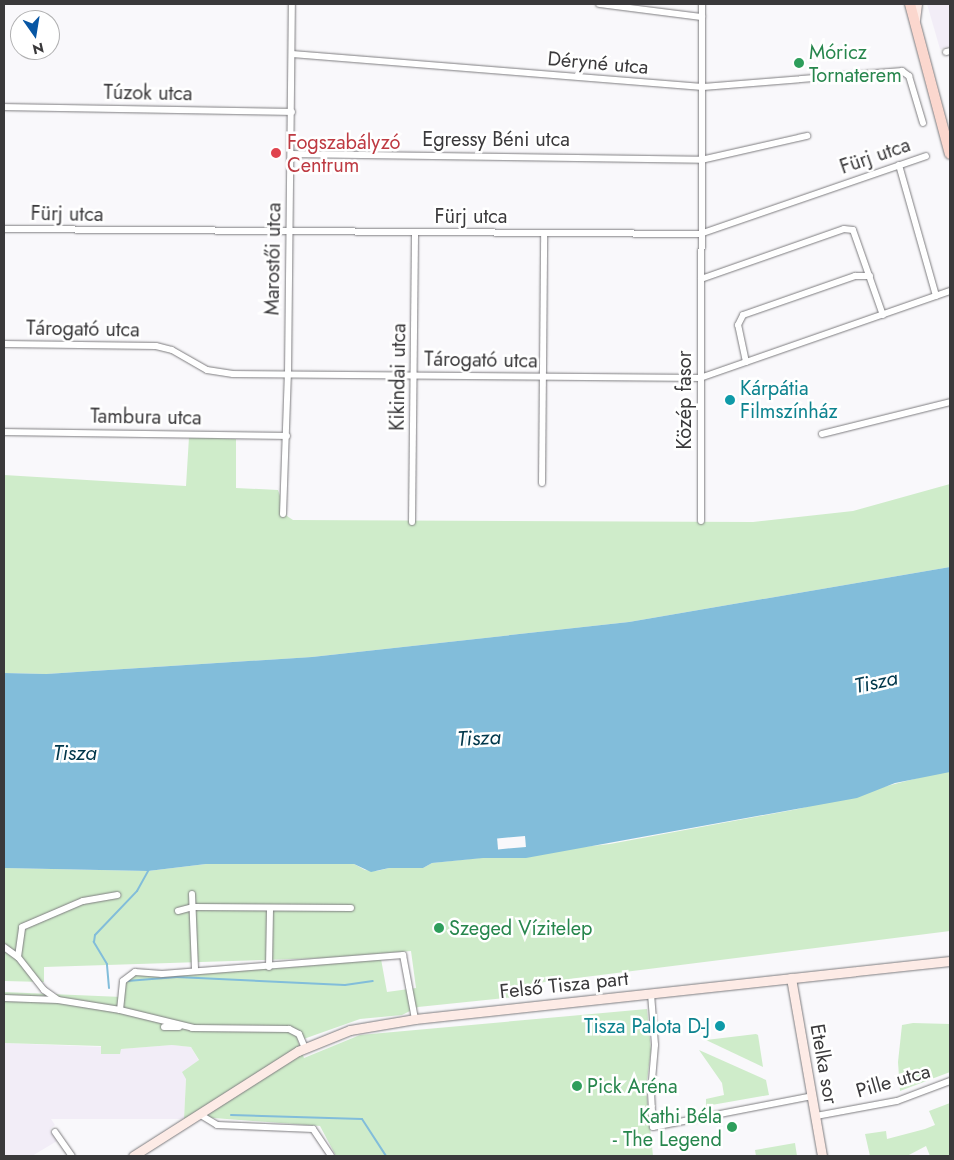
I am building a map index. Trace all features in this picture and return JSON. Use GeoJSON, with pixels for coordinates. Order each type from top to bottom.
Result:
{"type":"FeatureCollection","features":[{"type":"Feature","properties":{"kind":"main road"},"geometry":{"type":"LineString","coordinates":[[905,4],[914,20]]}},
{"type":"Feature","properties":{"kind":"main road"},"geometry":{"type":"LineString","coordinates":[[910,4],[950,154]]}},
{"type":"Feature","properties":{"kind":"main road"},"geometry":{"type":"LineString","coordinates":[[914,20],[917,4]]}},
{"type":"Feature","properties":{"kind":"main road","name":"Felső Tisza part"},"geometry":{"type":"LineString","coordinates":[[133,1156],[304,1048],[350,1030],[415,1019],[950,961]]}},
{"type":"Feature","properties":{"kind":"main road","name":"Etelka sor"},"geometry":{"type":"LineString","coordinates":[[790,978],[822,1156]]}},
{"type":"Feature","properties":{"kind":"street","name":"Marostői utca"},"geometry":{"type":"LineString","coordinates":[[283,514],[287,436],[292,4]]}},
{"type":"Feature","properties":{"kind":"street"},"geometry":{"type":"LineString","coordinates":[[599,4],[702,17]]}},
{"type":"Feature","properties":{"kind":"street","name":"Közép fasor"},"geometry":{"type":"LineString","coordinates":[[701,521],[700,234],[703,87],[702,4]]}},
{"type":"Feature","properties":{"kind":"street","name":"Déryné utca"},"geometry":{"type":"LineString","coordinates":[[292,54],[703,87],[902,70],[909,76],[923,123]]}},
{"type":"Feature","properties":{"kind":"street","name":"Túzok utca"},"geometry":{"type":"LineString","coordinates":[[4,107],[292,112]]}},
{"type":"Feature","properties":{"kind":"street"},"geometry":{"type":"LineString","coordinates":[[701,160],[807,136]]}},
{"type":"Feature","properties":{"kind":"street","name":"Egressy Béni utca"},"geometry":{"type":"LineString","coordinates":[[291,154],[652,157],[701,160]]}},
{"type":"Feature","properties":{"kind":"street","name":"Fürj utca"},"geometry":{"type":"LineString","coordinates":[[4,229],[700,234],[926,156]]}},
{"type":"Feature","properties":{"kind":"street"},"geometry":{"type":"LineString","coordinates":[[899,166],[936,296]]}},
{"type":"Feature","properties":{"kind":"street"},"geometry":{"type":"LineString","coordinates":[[701,279],[844,229],[852,230],[870,276],[882,315]]}},
{"type":"Feature","properties":{"kind":"street","name":"Kikindai utca"},"geometry":{"type":"LineString","coordinates":[[412,522],[416,232]]}},
{"type":"Feature","properties":{"kind":"street"},"geometry":{"type":"LineString","coordinates":[[542,483],[544,233]]}},
{"type":"Feature","properties":{"kind":"street"},"geometry":{"type":"LineString","coordinates":[[746,362],[738,325],[742,315],[855,276],[870,276]]}},
{"type":"Feature","properties":{"kind":"street","name":"Tárogató utca"},"geometry":{"type":"LineString","coordinates":[[4,344],[156,346],[219,373],[700,378],[950,292]]}},
{"type":"Feature","properties":{"kind":"street"},"geometry":{"type":"LineString","coordinates":[[822,434],[950,402]]}},
{"type":"Feature","properties":{"kind":"street","name":"Tambura utca"},"geometry":{"type":"LineString","coordinates":[[4,432],[287,436]]}},
{"type":"Feature","properties":{"kind":"street"},"geometry":{"type":"LineString","coordinates":[[192,894],[195,970]]}},
{"type":"Feature","properties":{"kind":"street"},"geometry":{"type":"LineString","coordinates":[[18,957],[22,927],[83,901],[117,895]]}},
{"type":"Feature","properties":{"kind":"street"},"geometry":{"type":"LineString","coordinates":[[178,911],[193,907],[351,908]]}},
{"type":"Feature","properties":{"kind":"street"},"geometry":{"type":"LineString","coordinates":[[269,967],[270,908]]}},
{"type":"Feature","properties":{"kind":"street"},"geometry":{"type":"LineString","coordinates":[[4,946],[18,957],[39,986],[58,1000]]}},
{"type":"Feature","properties":{"kind":"street"},"geometry":{"type":"LineString","coordinates":[[120,1010],[121,988],[129,974],[269,967],[404,955],[415,1019]]}},
{"type":"Feature","properties":{"kind":"street"},"geometry":{"type":"LineString","coordinates":[[651,994],[655,1044],[651,1092],[653,1127],[812,1096]]}},
{"type":"Feature","properties":{"kind":"street"},"geometry":{"type":"LineString","coordinates":[[4,998],[58,1000],[120,1010],[194,1028]]}},
{"type":"Feature","properties":{"kind":"street"},"geometry":{"type":"LineString","coordinates":[[164,1027],[289,1029],[299,1034],[304,1048]]}},
{"type":"Feature","properties":{"kind":"street","name":"Pille utca"},"geometry":{"type":"LineString","coordinates":[[816,1116],[897,1101],[950,1081]]}},
{"type":"Feature","properties":{"kind":"street"},"geometry":{"type":"LineString","coordinates":[[200,1113],[217,1125],[310,1128],[318,1132],[331,1156]]}},
{"type":"Feature","properties":{"kind":"street"},"geometry":{"type":"LineString","coordinates":[[55,1132],[72,1156]]}},
{"type":"Feature","properties":{"kind":"shaded area"},"geometry":{"type":"Polygon","coordinates":[[[927,4],[950,4],[950,46],[940,49],[927,4]]]}},
{"type":"Feature","properties":{"kind":"shaded area"},"geometry":{"type":"Polygon","coordinates":[[[4,1043],[101,1047],[120,1054],[120,1049],[172,1045],[191,1047],[199,1061],[186,1078],[184,1119],[51,1119],[55,1125],[50,1129],[57,1141],[32,1156],[4,1156],[4,1043]]]}},
{"type":"Feature","properties":{"kind":"green space"},"geometry":{"type":"Polygon","coordinates":[[[189,437],[236,439],[236,488],[278,490],[287,516],[293,520],[753,522],[853,511],[950,484],[950,567],[629,622],[312,657],[46,674],[4,673],[4,475],[186,486],[189,437]]]}},
{"type":"Feature","properties":{"kind":"green space"},"geometry":{"type":"Polygon","coordinates":[[[941,772],[950,772],[950,931],[513,986],[514,997],[418,1007],[402,1015],[360,1019],[298,1041],[304,1058],[360,1035],[647,1009],[651,1050],[646,1088],[653,1156],[336,1156],[320,1126],[214,1118],[184,1119],[186,1079],[182,1072],[199,1060],[191,1047],[172,1045],[121,1049],[120,1054],[101,1054],[101,1046],[4,1043],[4,992],[122,997],[124,982],[134,975],[282,968],[381,959],[387,992],[416,988],[411,951],[327,958],[44,967],[44,982],[4,981],[4,868],[148,871],[206,864],[354,864],[365,870],[377,871],[389,868],[423,868],[432,863],[610,844],[798,809],[941,772]]]}},
{"type":"Feature","properties":{"kind":"green space"},"geometry":{"type":"Polygon","coordinates":[[[913,1023],[950,1024],[950,1072],[900,1091],[898,1062],[902,1025],[913,1023]]]}},
{"type":"Feature","properties":{"kind":"green space"},"geometry":{"type":"Polygon","coordinates":[[[756,1034],[758,1035],[763,1067],[706,1040],[756,1034]]]}},
{"type":"Feature","properties":{"kind":"green space"},"geometry":{"type":"Polygon","coordinates":[[[699,1050],[766,1080],[769,1095],[706,1106],[706,1099],[724,1095],[722,1083],[699,1050]]]}},
{"type":"Feature","properties":{"kind":"green space"},"geometry":{"type":"Polygon","coordinates":[[[950,1103],[950,1156],[930,1156],[926,1146],[907,1156],[870,1156],[865,1134],[886,1131],[887,1139],[925,1129],[935,1125],[929,1111],[950,1103]]]}},
{"type":"Feature","properties":{"kind":"green space"},"geometry":{"type":"Polygon","coordinates":[[[795,1143],[797,1156],[756,1156],[755,1150],[795,1143]]]}},
{"type":"Feature","properties":{"kind":"water","name":"Tisza"},"geometry":{"type":"Polygon","coordinates":[[[950,567],[950,772],[895,783],[857,798],[526,858],[483,858],[432,863],[423,868],[389,868],[371,872],[354,864],[206,864],[148,871],[4,868],[4,673],[46,674],[312,657],[629,622],[950,567]]]}},
{"type":"Feature","properties":{"kind":"pier"},"geometry":{"type":"Polygon","coordinates":[[[525,836],[526,847],[498,849],[497,838],[525,836]]]}},
{"type":"Feature","properties":{"kind":"waterway"},"geometry":{"type":"LineString","coordinates":[[109,988],[107,964],[94,942],[95,935],[137,891],[149,869]]}},
{"type":"Feature","properties":{"kind":"waterway"},"geometry":{"type":"LineString","coordinates":[[127,981],[177,977],[345,985],[373,981]]}},
{"type":"Feature","properties":{"kind":"waterway"},"geometry":{"type":"LineString","coordinates":[[231,1115],[362,1119],[386,1156]]}},
{"type":"Feature","properties":{"kind":"place","name":"Móricz Tornaterem"},"geometry":{"type":"Point","coordinates":[799,63]}},
{"type":"Feature","properties":{"kind":"place","name":"Fogszabályzó Centrum"},"geometry":{"type":"Point","coordinates":[276,153]}},
{"type":"Feature","properties":{"kind":"place","name":"Kárpátia Filmszínház"},"geometry":{"type":"Point","coordinates":[730,400]}},
{"type":"Feature","properties":{"kind":"place","name":"Szeged Vízitelep"},"geometry":{"type":"Point","coordinates":[439,928]}},
{"type":"Feature","properties":{"kind":"place","name":"Tisza Palota D-J"},"geometry":{"type":"Point","coordinates":[720,1026]}},
{"type":"Feature","properties":{"kind":"place","name":"Pick Aréna"},"geometry":{"type":"Point","coordinates":[577,1086]}},
{"type":"Feature","properties":{"kind":"place","name":"Kathi Béla - The Legend"},"geometry":{"type":"Point","coordinates":[732,1127]}}]}
